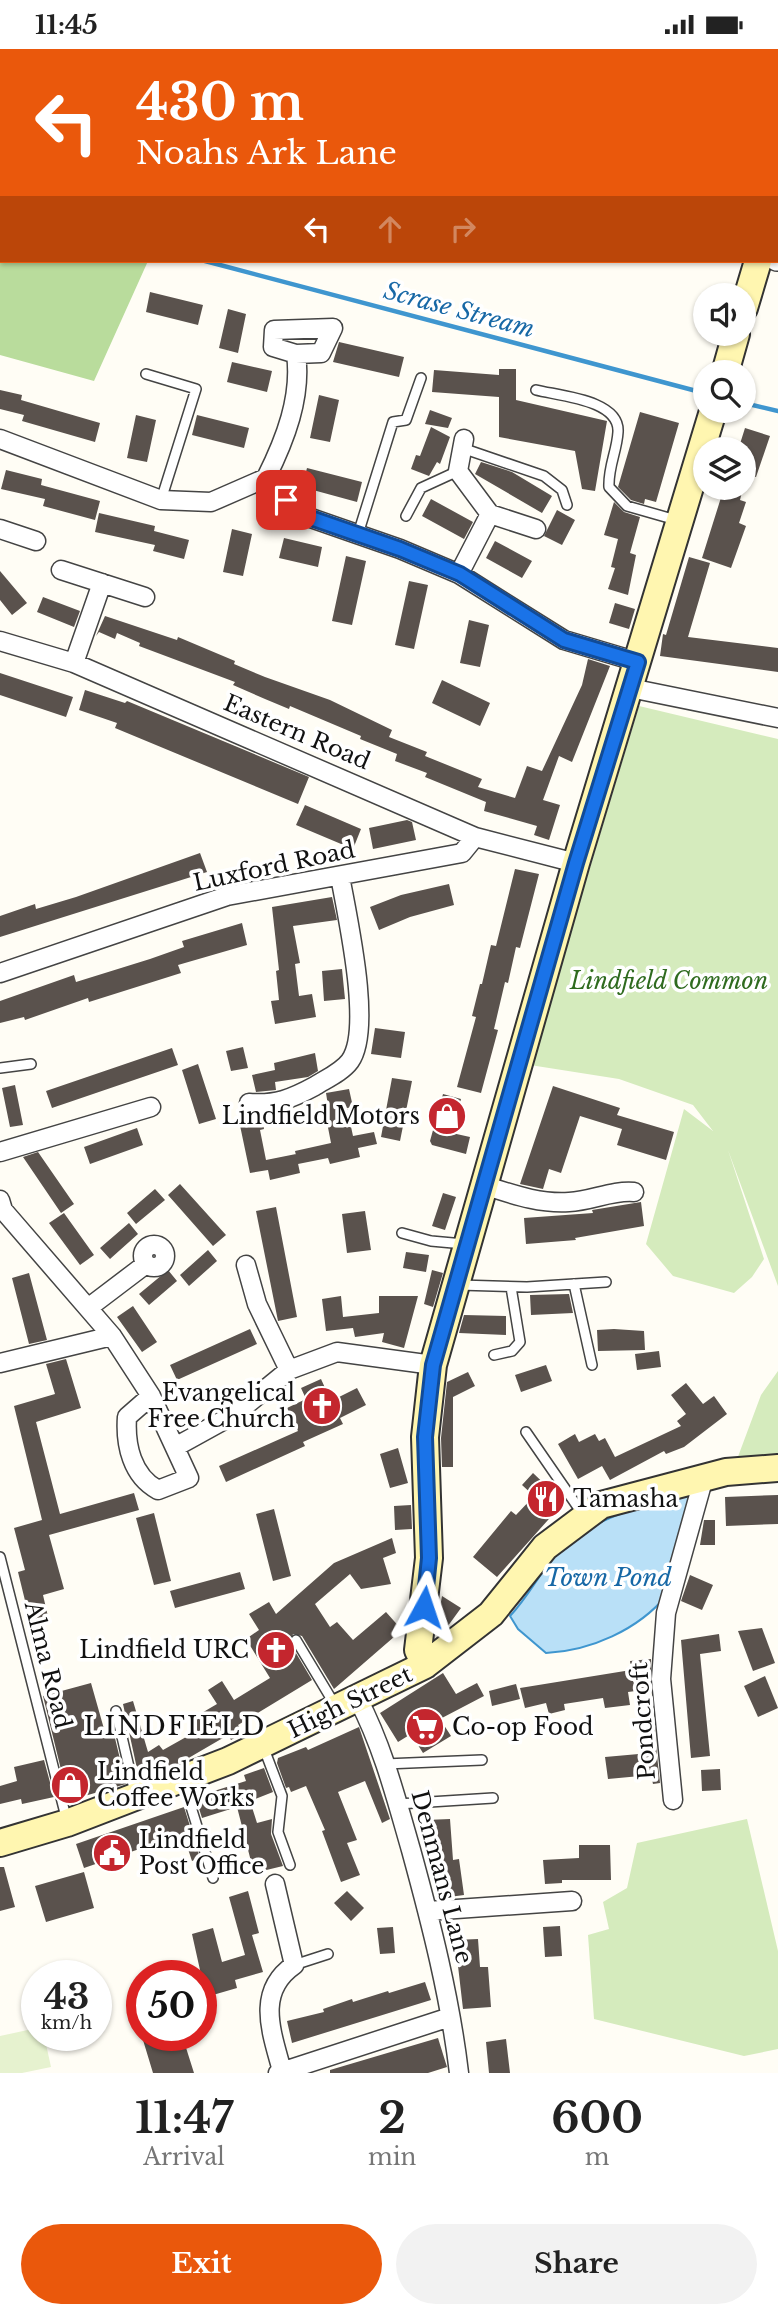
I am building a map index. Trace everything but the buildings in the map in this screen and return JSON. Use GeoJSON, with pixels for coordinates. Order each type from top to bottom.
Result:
{"type":"FeatureCollection","features":[{"type":"Feature","properties":{"kind":"main road"},"geometry":{"type":"LineString","coordinates":[[751,283],[757,263]]}},
{"type":"Feature","properties":{"kind":"main road"},"geometry":{"type":"LineString","coordinates":[[425,1665],[418,1650],[429,1558],[425,1437],[433,1365],[576,863],[710,423]]}},
{"type":"Feature","properties":{"kind":"main road","name":"High Street"},"geometry":{"type":"LineString","coordinates":[[0,1843],[67,1823],[182,1779],[262,1745],[425,1665],[491,1614],[545,1547],[601,1505],[704,1477],[778,1468]]}},
{"type":"Feature","properties":{"kind":"street"},"geometry":{"type":"LineString","coordinates":[[0,439],[161,501],[211,502],[266,478],[285,439],[299,373],[296,353]]}},
{"type":"Feature","properties":{"kind":"street"},"geometry":{"type":"LineString","coordinates":[[463,443],[457,471],[490,514],[536,529]]}},
{"type":"Feature","properties":{"kind":"street"},"geometry":{"type":"LineString","coordinates":[[266,478],[286,500],[308,517],[400,549],[460,574],[564,640],[638,662]]}},
{"type":"Feature","properties":{"kind":"street"},"geometry":{"type":"LineString","coordinates":[[460,574],[490,514]]}},
{"type":"Feature","properties":{"kind":"street"},"geometry":{"type":"LineString","coordinates":[[0,529],[36,541]]}},
{"type":"Feature","properties":{"kind":"street"},"geometry":{"type":"LineString","coordinates":[[61,571],[145,597]]}},
{"type":"Feature","properties":{"kind":"street"},"geometry":{"type":"LineString","coordinates":[[74,663],[102,583]]}},
{"type":"Feature","properties":{"kind":"street","name":"Eastern Road"},"geometry":{"type":"LineString","coordinates":[[0,641],[74,663],[475,837],[576,863]]}},
{"type":"Feature","properties":{"kind":"street"},"geometry":{"type":"LineString","coordinates":[[630,688],[778,718]]}},
{"type":"Feature","properties":{"kind":"street","name":"Luxford Road"},"geometry":{"type":"LineString","coordinates":[[0,973],[227,896],[462,853],[475,837]]}},
{"type":"Feature","properties":{"kind":"street"},"geometry":{"type":"LineString","coordinates":[[249,1103],[288,1102],[340,1071],[350,1062],[359,1043],[358,983],[340,876]]}},
{"type":"Feature","properties":{"kind":"street"},"geometry":{"type":"LineString","coordinates":[[0,1152],[151,1107]]}},
{"type":"Feature","properties":{"kind":"street"},"geometry":{"type":"LineString","coordinates":[[483,1185],[532,1200],[570,1202],[627,1187]]}},
{"type":"Feature","properties":{"kind":"street"},"geometry":{"type":"LineString","coordinates":[[1,1207],[112,1336],[151,1396],[190,1478],[158,1490],[143,1482],[126,1441],[127,1417],[151,1396]]}},
{"type":"Feature","properties":{"kind":"street"},"geometry":{"type":"LineString","coordinates":[[88,1308],[146,1264]]}},
{"type":"Feature","properties":{"kind":"street"},"geometry":{"type":"LineString","coordinates":[[246,1265],[257,1304],[289,1370]]}},
{"type":"Feature","properties":{"kind":"street"},"geometry":{"type":"LineString","coordinates":[[0,1363],[112,1336]]}},
{"type":"Feature","properties":{"kind":"street"},"geometry":{"type":"LineString","coordinates":[[177,1446],[235,1414],[289,1370],[337,1352],[433,1365]]}},
{"type":"Feature","properties":{"kind":"street","name":"Pondcroft"},"geometry":{"type":"LineString","coordinates":[[673,1801],[661,1679],[666,1613],[704,1477]]}},
{"type":"Feature","properties":{"kind":"street","name":"Denmans Lane"},"geometry":{"type":"LineString","coordinates":[[348,1704],[385,1764],[398,1804],[428,1912],[459,2073]]}},
{"type":"Feature","properties":{"kind":"street"},"geometry":{"type":"LineString","coordinates":[[275,1884],[294,1965],[279,1977],[268,2002],[280,2072],[450,2017]]}},
{"type":"Feature","properties":{"kind":"street"},"geometry":{"type":"LineString","coordinates":[[428,1912],[572,1901]]}},
{"type":"Feature","properties":{"kind":"lane"},"geometry":{"type":"LineString","coordinates":[[146,375],[196,389],[161,501]]}},
{"type":"Feature","properties":{"kind":"lane"},"geometry":{"type":"LineString","coordinates":[[358,536],[393,422],[406,420],[421,379]]}},
{"type":"Feature","properties":{"kind":"lane"},"geometry":{"type":"LineString","coordinates":[[536,390],[605,407],[617,420],[618,433],[608,470],[609,487],[627,506],[681,521]]}},
{"type":"Feature","properties":{"kind":"lane"},"geometry":{"type":"LineString","coordinates":[[463,443],[544,477],[562,490],[567,505]]}},
{"type":"Feature","properties":{"kind":"lane"},"geometry":{"type":"LineString","coordinates":[[406,516],[421,488],[457,471]]}},
{"type":"Feature","properties":{"kind":"lane"},"geometry":{"type":"LineString","coordinates":[[0,1068],[31,1064]]}},
{"type":"Feature","properties":{"kind":"lane"},"geometry":{"type":"LineString","coordinates":[[402,1233],[431,1241],[466,1244]]}},
{"type":"Feature","properties":{"kind":"lane"},"geometry":{"type":"LineString","coordinates":[[454,1285],[511,1287],[606,1282]]}},
{"type":"Feature","properties":{"kind":"lane"},"geometry":{"type":"LineString","coordinates":[[574,1284],[592,1365]]}},
{"type":"Feature","properties":{"kind":"lane"},"geometry":{"type":"LineString","coordinates":[[494,1355],[512,1351],[520,1342],[511,1287]]}},
{"type":"Feature","properties":{"kind":"lane"},"geometry":{"type":"LineString","coordinates":[[526,1432],[585,1517]]}},
{"type":"Feature","properties":{"kind":"lane","name":"Alma Road"},"geometry":{"type":"LineString","coordinates":[[0,1557],[67,1823]]}},
{"type":"Feature","properties":{"kind":"lane"},"geometry":{"type":"LineString","coordinates":[[296,1640],[348,1704]]}},
{"type":"Feature","properties":{"kind":"lane"},"geometry":{"type":"LineString","coordinates":[[116,1711],[136,1798]]}},
{"type":"Feature","properties":{"kind":"lane"},"geometry":{"type":"LineString","coordinates":[[262,1745],[282,1795],[278,1832],[290,1865]]}},
{"type":"Feature","properties":{"kind":"lane"},"geometry":{"type":"LineString","coordinates":[[385,1764],[482,1760]]}},
{"type":"Feature","properties":{"kind":"lane"},"geometry":{"type":"LineString","coordinates":[[182,1779],[213,1878]]}},
{"type":"Feature","properties":{"kind":"lane"},"geometry":{"type":"LineString","coordinates":[[398,1804],[493,1798]]}},
{"type":"Feature","properties":{"kind":"lane"},"geometry":{"type":"LineString","coordinates":[[294,1965],[328,1954]]}},
{"type":"Feature","properties":{"kind":"green space"},"geometry":{"type":"Polygon","coordinates":[[[0,263],[147,263],[94,381],[0,355],[0,263]]]}},
{"type":"Feature","properties":{"kind":"green space","name":"Lindfield Common"},"geometry":{"type":"Polygon","coordinates":[[[639,706],[778,739],[778,1286],[728,1150],[764,1259],[752,1277],[734,1293],[673,1276],[646,1244],[684,1109],[713,1131],[693,1105],[619,1079],[530,1065],[639,706]]]}},
{"type":"Feature","properties":{"kind":"green space"},"geometry":{"type":"Polygon","coordinates":[[[778,1371],[778,1459],[736,1462],[761,1395],[778,1371]]]}},
{"type":"Feature","properties":{"kind":"green space"},"geometry":{"type":"Polygon","coordinates":[[[747,1819],[778,1951],[778,2049],[744,2056],[594,2019],[588,1935],[609,1929],[603,1902],[627,1888],[637,1843],[747,1819]]]}},
{"type":"Feature","properties":{"kind":"green space"},"geometry":{"type":"Polygon","coordinates":[[[21,2031],[21,2051],[48,2051],[51,2067],[22,2073],[0,2073],[0,2036],[21,2031]]]}},
{"type":"Feature","properties":{"kind":"water","name":"Town Pond"},"geometry":{"type":"Polygon","coordinates":[[[694,1493],[667,1595],[642,1619],[596,1643],[546,1653],[518,1629],[510,1616],[549,1563],[570,1542],[585,1531],[619,1514],[694,1493]]]}},
{"type":"Feature","properties":{"kind":"waterway","name":"Scrase Stream"},"geometry":{"type":"LineString","coordinates":[[213,263],[693,390]]}},
{"type":"Feature","properties":{"kind":"waterway","name":"Scrase Stream"},"geometry":{"type":"LineString","coordinates":[[756,406],[778,411]]}},
{"type":"Feature","properties":{"kind":"place","name":"Lindfield Motors"},"geometry":{"type":"Point","coordinates":[447,1116]}},
{"type":"Feature","properties":{"kind":"place","name":"Evangelical Free Church"},"geometry":{"type":"Point","coordinates":[322,1406]}},
{"type":"Feature","properties":{"kind":"place","name":"Tamasha"},"geometry":{"type":"Point","coordinates":[546,1499]}},
{"type":"Feature","properties":{"kind":"place","name":"Lindfield URC"},"geometry":{"type":"Point","coordinates":[276,1650]}},
{"type":"Feature","properties":{"kind":"place","name":"Co-op Food"},"geometry":{"type":"Point","coordinates":[425,1727]}},
{"type":"Feature","properties":{"kind":"place","name":"Lindfield Coffee Works"},"geometry":{"type":"Point","coordinates":[70,1785]}},
{"type":"Feature","properties":{"kind":"place","name":"Lindfield Post Office"},"geometry":{"type":"Point","coordinates":[112,1853]}},
{"type":"Feature","properties":{"kind":"district","name":"LINDFIELD"},"geometry":{"type":"Point","coordinates":[175,1726]}},
{"type":"Feature","properties":{"kind":"route"},"geometry":{"type":"LineString","coordinates":[[286,500],[308,517],[400,549],[460,574],[564,640],[638,662],[576,863],[433,1365],[425,1437],[429,1558],[424,1607]]}}]}
